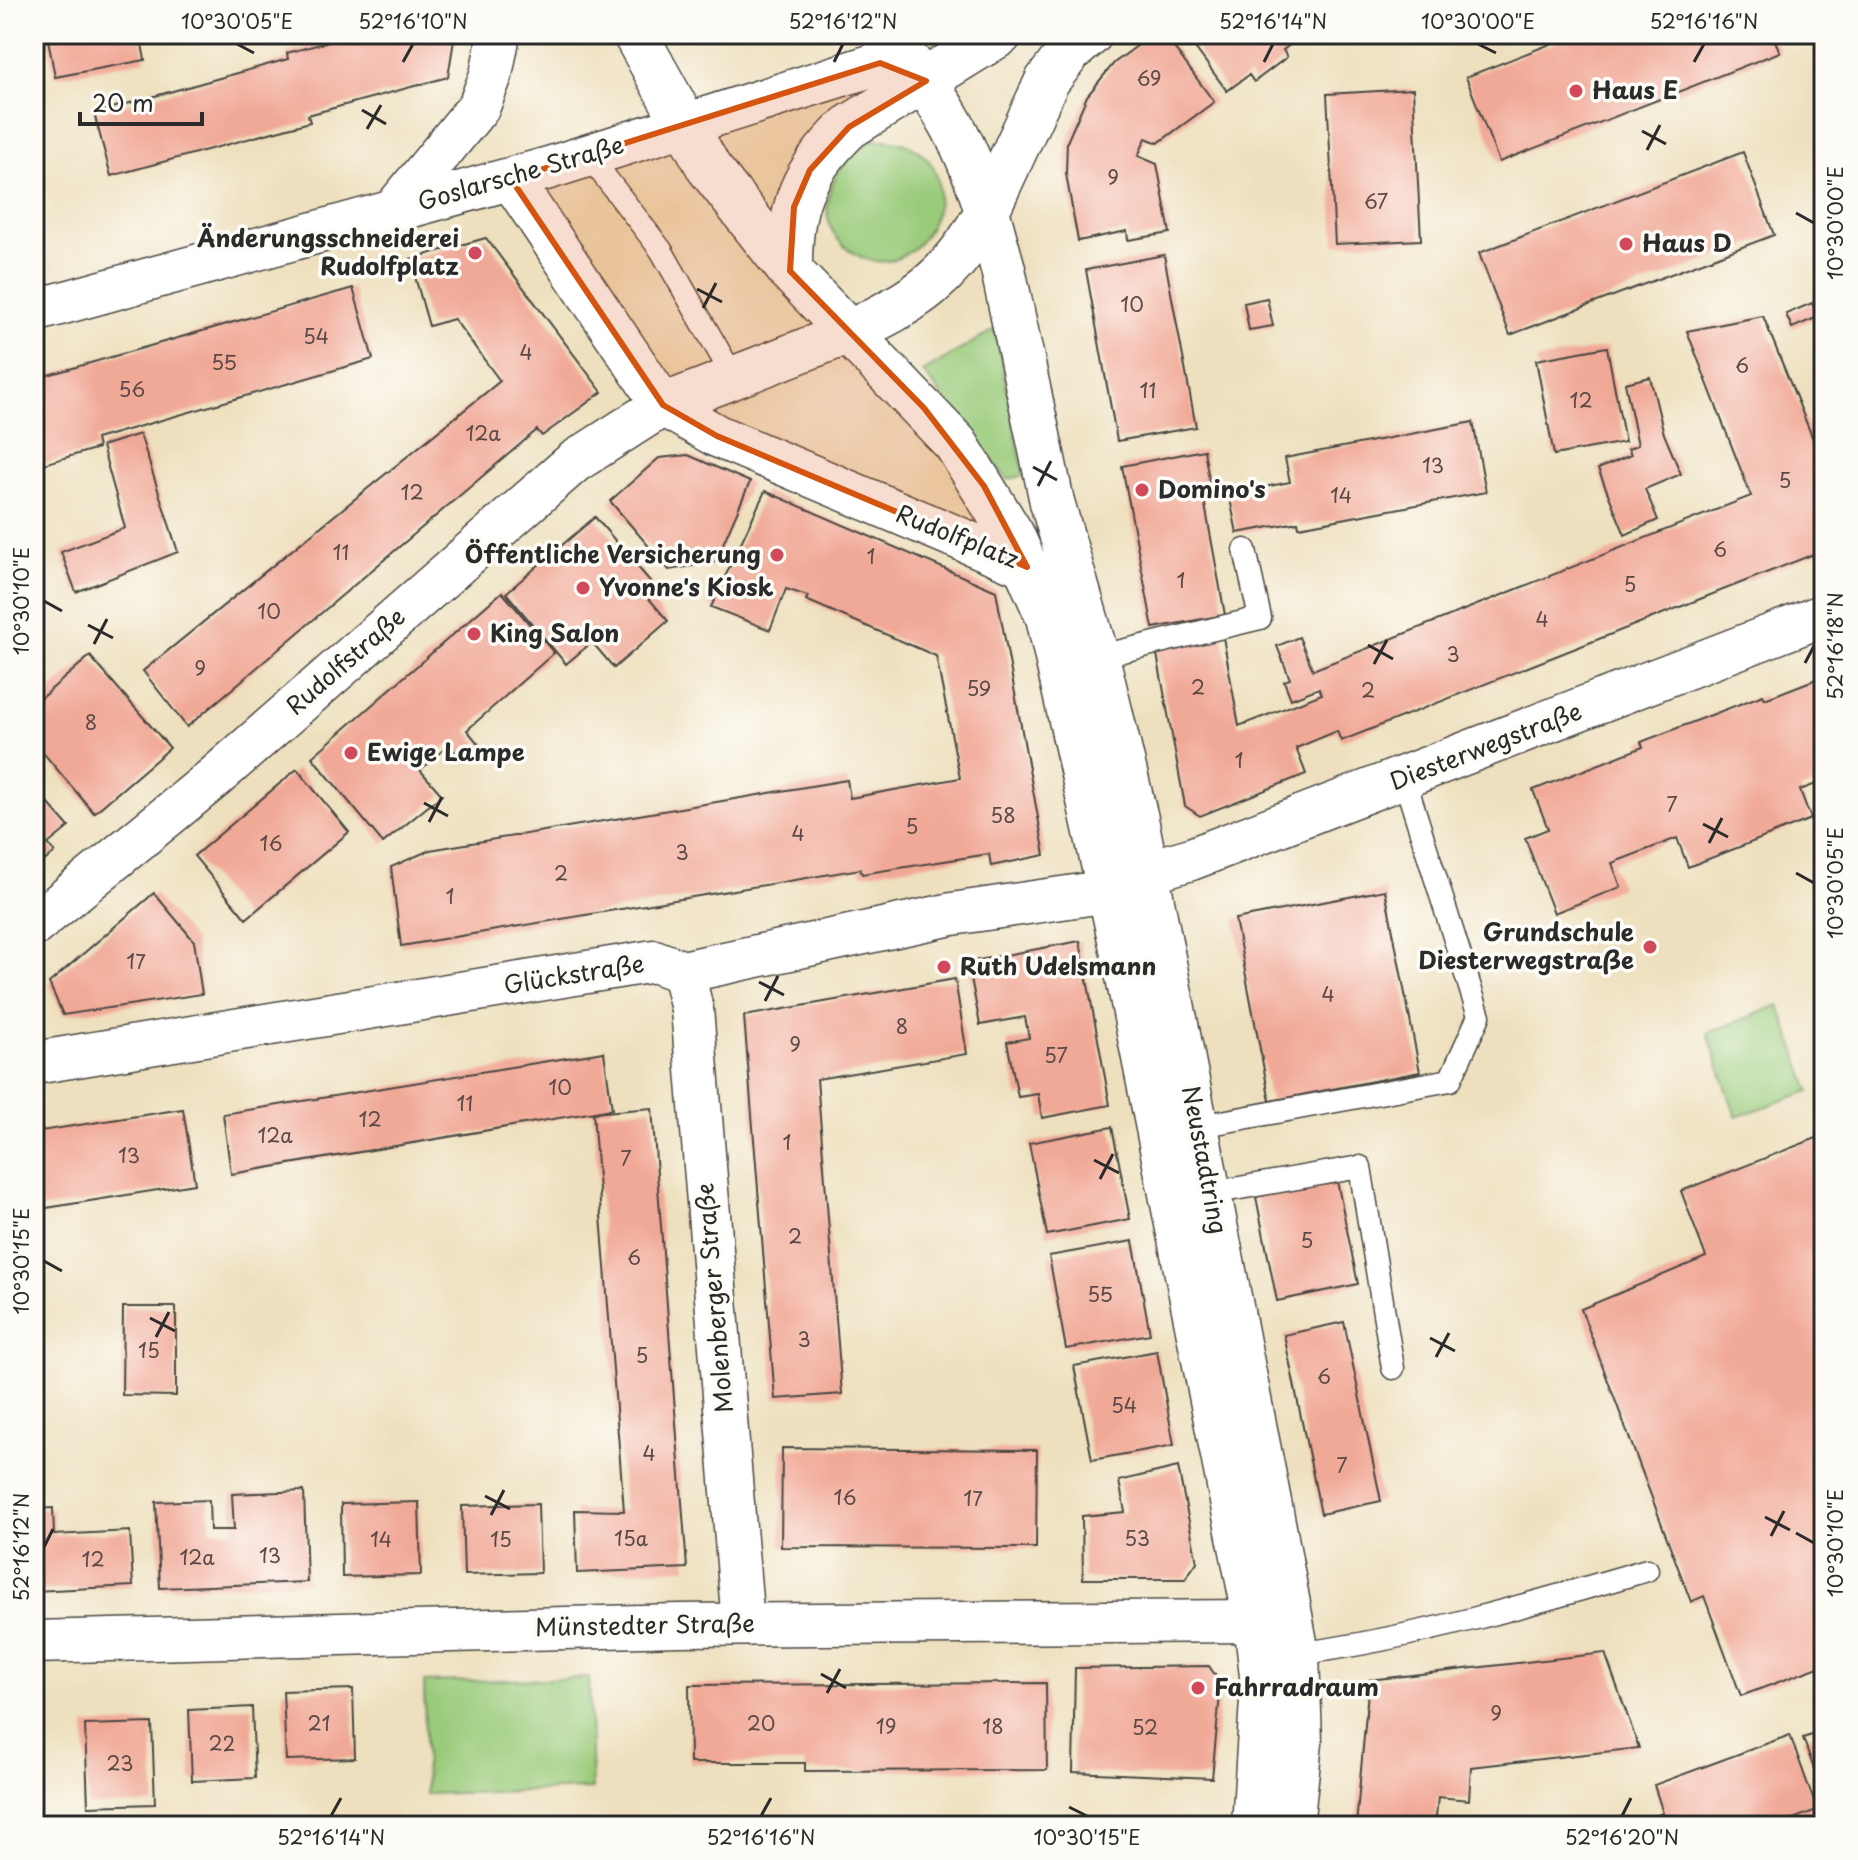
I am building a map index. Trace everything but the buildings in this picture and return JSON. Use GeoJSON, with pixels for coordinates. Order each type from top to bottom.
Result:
{"type":"FeatureCollection","features":[{"type":"Feature","properties":{"kind":"main road","name":"Rudolfplatz"},"geometry":{"type":"LineString","coordinates":[[635,34],[709,168],[790,271],[956,444],[999,511],[1027,567]]}},
{"type":"Feature","properties":{"kind":"main road"},"geometry":{"type":"LineString","coordinates":[[885,34],[926,81],[960,137],[987,211]]}},
{"type":"Feature","properties":{"kind":"main road"},"geometry":{"type":"LineString","coordinates":[[790,271],[789,238],[794,207],[810,170],[849,127],[1000,34]]}},
{"type":"Feature","properties":{"kind":"main road"},"geometry":{"type":"LineString","coordinates":[[848,333],[901,309],[930,287],[971,244],[1047,81],[1070,51],[1090,34]]}},
{"type":"Feature","properties":{"kind":"main road","name":"Neustadtring"},"geometry":{"type":"LineString","coordinates":[[987,211],[1003,269],[1052,502],[1097,657],[1128,881],[1179,1130],[1256,1621],[1263,1685],[1254,1826]]}},
{"type":"Feature","properties":{"kind":"main road","name":"Neustadtring"},"geometry":{"type":"LineString","coordinates":[[1027,567],[1048,617],[1128,881]]}},
{"type":"Feature","properties":{"kind":"main road","name":"Neustadtring"},"geometry":{"type":"LineString","coordinates":[[1179,1130],[1211,1193],[1297,1654],[1300,1742],[1291,1826]]}},
{"type":"Feature","properties":{"kind":"street"},"geometry":{"type":"LineString","coordinates":[[393,211],[479,106],[491,75],[499,34]]}},
{"type":"Feature","properties":{"kind":"street"},"geometry":{"type":"LineString","coordinates":[[685,127],[769,96],[880,63],[926,81]]}},
{"type":"Feature","properties":{"kind":"street","name":"Goslarsche Straße"},"geometry":{"type":"LineString","coordinates":[[34,311],[511,179],[685,127]]}},
{"type":"Feature","properties":{"kind":"street","name":"Rudolfplatz"},"geometry":{"type":"LineString","coordinates":[[511,179],[663,405],[717,436],[1027,567]]}},
{"type":"Feature","properties":{"kind":"street"},"geometry":{"type":"LineString","coordinates":[[663,405],[848,333]]}},
{"type":"Feature","properties":{"kind":"street","name":"Rudolfstraße"},"geometry":{"type":"LineString","coordinates":[[34,925],[215,777],[574,462],[663,405]]}},
{"type":"Feature","properties":{"kind":"street","name":"Diesterwegstraße"},"geometry":{"type":"LineString","coordinates":[[1128,881],[1824,615]]}},
{"type":"Feature","properties":{"kind":"street","name":"Glückstraße"},"geometry":{"type":"LineString","coordinates":[[34,1063],[654,961],[683,972],[952,914],[1128,881]]}},
{"type":"Feature","properties":{"kind":"street","name":"Molenberger Straße"},"geometry":{"type":"LineString","coordinates":[[683,972],[692,1009],[743,1624]]}},
{"type":"Feature","properties":{"kind":"street","name":"Münstedter Straße"},"geometry":{"type":"LineString","coordinates":[[34,1642],[743,1624],[1053,1625],[1256,1621]]}},
{"type":"Feature","properties":{"kind":"lane"},"geometry":{"type":"LineString","coordinates":[[589,156],[661,250],[734,378]]}},
{"type":"Feature","properties":{"kind":"lane"},"geometry":{"type":"LineString","coordinates":[[1097,657],[1260,618],[1245,550]]}},
{"type":"Feature","properties":{"kind":"lane"},"geometry":{"type":"LineString","coordinates":[[1179,1130],[1450,1080],[1479,1016],[1404,778]]}},
{"type":"Feature","properties":{"kind":"lane"},"geometry":{"type":"LineString","coordinates":[[1211,1193],[1360,1167],[1393,1368]]}},
{"type":"Feature","properties":{"kind":"lane"},"geometry":{"type":"LineString","coordinates":[[1297,1654],[1349,1647],[1493,1615],[1647,1570]]}},
{"type":"Feature","properties":{"kind":"highlighted area"},"geometry":{"type":"Polygon","coordinates":[[[880,63],[926,81],[849,127],[810,170],[794,207],[790,271],[924,408],[984,486],[1027,567],[717,436],[663,405],[511,179],[880,63]]]}},
{"type":"Feature","properties":{"kind":"green space"},"geometry":{"type":"Polygon","coordinates":[[[873,140],[909,146],[930,163],[939,187],[936,213],[924,237],[904,255],[880,261],[852,252],[838,239],[830,224],[827,208],[836,176],[858,150],[873,140]]]}},
{"type":"Feature","properties":{"kind":"green space"},"geometry":{"type":"Polygon","coordinates":[[[995,329],[1024,476],[1007,479],[923,372],[995,329]]]}},
{"type":"Feature","properties":{"kind":"green space"},"geometry":{"type":"Polygon","coordinates":[[[1779,1005],[1810,1091],[1736,1117],[1708,1033],[1779,1005]]]}},
{"type":"Feature","properties":{"kind":"green space"},"geometry":{"type":"Polygon","coordinates":[[[589,1678],[592,1789],[426,1794],[424,1682],[589,1678]]]}},
{"type":"Feature","properties":{"kind":"place","name":"Haus E"},"geometry":{"type":"Point","coordinates":[1576,91]}},
{"type":"Feature","properties":{"kind":"place","name":"Haus D"},"geometry":{"type":"Point","coordinates":[1626,244]}},
{"type":"Feature","properties":{"kind":"place","name":"Änderungsschneiderei Rudolfplatz"},"geometry":{"type":"Point","coordinates":[475,253]}},
{"type":"Feature","properties":{"kind":"place","name":"Domino's"},"geometry":{"type":"Point","coordinates":[1142,490]}},
{"type":"Feature","properties":{"kind":"place","name":"Öffentliche Versicherung"},"geometry":{"type":"Point","coordinates":[777,555]}},
{"type":"Feature","properties":{"kind":"place","name":"Yvonne's Kiosk"},"geometry":{"type":"Point","coordinates":[583,588]}},
{"type":"Feature","properties":{"kind":"place","name":"King Salon"},"geometry":{"type":"Point","coordinates":[474,634]}},
{"type":"Feature","properties":{"kind":"place","name":"Ewige Lampe"},"geometry":{"type":"Point","coordinates":[351,753]}},
{"type":"Feature","properties":{"kind":"place","name":"Grundschule Diesterwegstraße"},"geometry":{"type":"Point","coordinates":[1650,947]}},
{"type":"Feature","properties":{"kind":"place","name":"Ruth Udelsmann"},"geometry":{"type":"Point","coordinates":[944,967]}},
{"type":"Feature","properties":{"kind":"place","name":"Fahrradraum"},"geometry":{"type":"Point","coordinates":[1198,1688]}}]}
